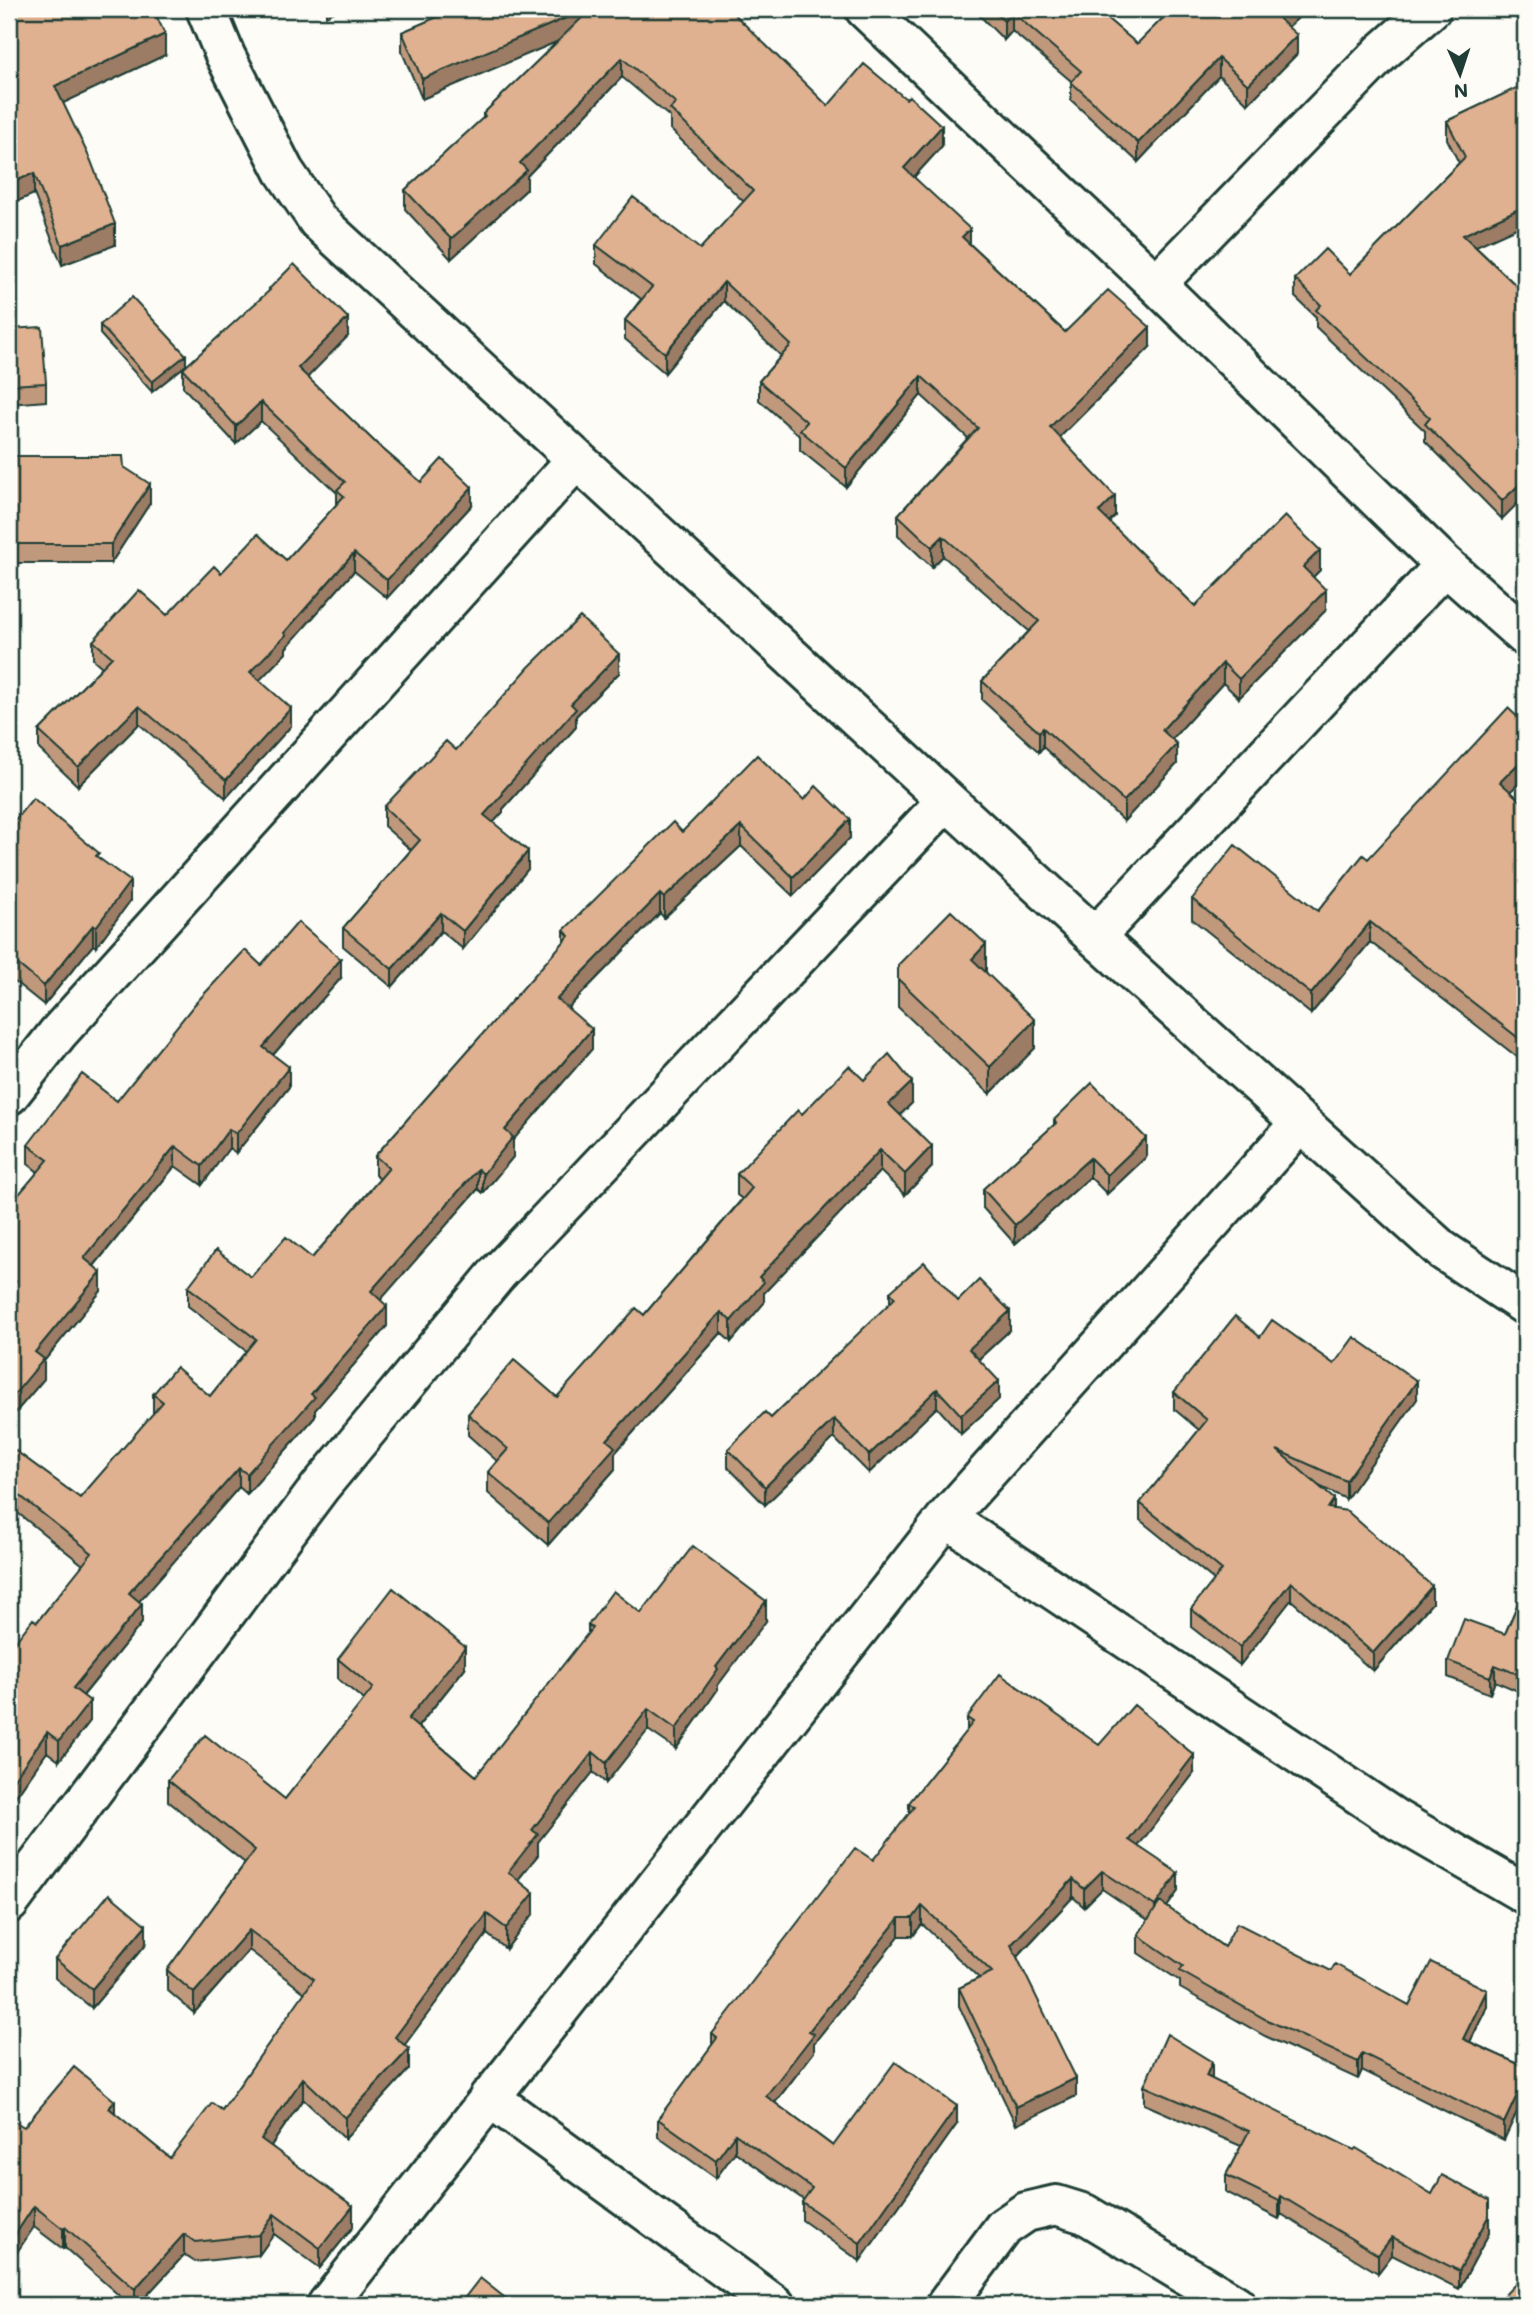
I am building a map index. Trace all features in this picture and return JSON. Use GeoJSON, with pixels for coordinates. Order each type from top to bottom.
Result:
{"type":"FeatureCollection","features":[{"type":"Feature","properties":{"kind":"street"},"geometry":{"type":"LineString","coordinates":[[206,9],[225,55],[284,171],[318,221],[946,801],[1442,1250],[1525,1305]]}},
{"type":"Feature","properties":{"kind":"street"},"geometry":{"type":"LineString","coordinates":[[865,9],[1157,284],[1445,565],[1518,616]]}},
{"type":"Feature","properties":{"kind":"street"},"geometry":{"type":"LineString","coordinates":[[1157,284],[1382,52],[1431,9]]}},
{"type":"Feature","properties":{"kind":"street"},"geometry":{"type":"LineString","coordinates":[[9,1095],[58,1033],[576,460]]}},
{"type":"Feature","properties":{"kind":"street"},"geometry":{"type":"LineString","coordinates":[[1095,937],[1445,565]]}},
{"type":"Feature","properties":{"kind":"street"},"geometry":{"type":"LineString","coordinates":[[9,1903],[320,1487],[497,1274],[946,801]]}},
{"type":"Feature","properties":{"kind":"street"},"geometry":{"type":"LineString","coordinates":[[327,2305],[946,1518],[1301,1122]]}},
{"type":"Feature","properties":{"kind":"street"},"geometry":{"type":"LineString","coordinates":[[946,1518],[1397,1820],[1525,1894]]}},
{"type":"Feature","properties":{"kind":"street"},"geometry":{"type":"LineString","coordinates":[[489,2097],[775,2305]]}},
{"type":"Feature","properties":{"kind":"street"},"geometry":{"type":"LineString","coordinates":[[946,2305],[1004,2227],[1026,2212],[1056,2205],[1086,2214],[1236,2305]]}},
{"type":"Feature","properties":{"kind":"building"},"geometry":{"type":"Polygon","coordinates":[[[9,9],[153,9],[165,34],[55,86],[91,161],[115,224],[62,245],[34,173],[9,184],[9,9]]]}},
{"type":"Feature","properties":{"kind":"building"},"geometry":{"type":"Polygon","coordinates":[[[456,9],[587,9],[422,79],[402,32],[456,9]]]}},
{"type":"Feature","properties":{"kind":"building"},"geometry":{"type":"Polygon","coordinates":[[[591,9],[729,9],[828,106],[864,64],[906,99],[909,96],[942,126],[904,168],[970,229],[962,237],[1065,332],[1108,290],[1150,327],[1050,427],[1115,496],[1099,512],[1195,606],[1285,516],[1320,550],[1303,567],[1326,590],[1239,679],[1223,663],[1162,730],[1177,744],[1124,801],[1043,728],[1039,732],[982,681],[1039,621],[943,536],[932,547],[898,515],[978,428],[921,376],[846,468],[800,430],[807,422],[759,381],[791,345],[724,282],[665,353],[625,320],[652,287],[596,245],[633,197],[700,249],[753,191],[670,109],[676,103],[622,58],[520,163],[527,170],[451,239],[405,190],[485,116],[483,114],[591,9]]]}},
{"type":"Feature","properties":{"kind":"building"},"geometry":{"type":"Polygon","coordinates":[[[991,9],[1096,9],[1137,44],[1172,9],[1288,9],[1278,18],[1297,35],[1248,85],[1219,58],[1138,143],[1071,82],[1081,71],[1012,12],[1004,21],[991,9]]]}},
{"type":"Feature","properties":{"kind":"building"},"geometry":{"type":"Polygon","coordinates":[[[1525,84],[1525,206],[1463,235],[1525,294],[1525,479],[1502,501],[1425,424],[1430,418],[1316,310],[1321,305],[1295,279],[1325,249],[1350,274],[1465,157],[1447,121],[1525,84]]]}},
{"type":"Feature","properties":{"kind":"building"},"geometry":{"type":"Polygon","coordinates":[[[294,264],[348,318],[298,368],[421,482],[442,459],[472,487],[387,580],[354,553],[284,633],[286,635],[250,672],[291,708],[226,780],[139,706],[78,767],[39,731],[112,657],[93,641],[139,590],[167,615],[214,566],[221,573],[258,534],[286,560],[344,496],[337,490],[345,482],[261,402],[236,426],[183,369],[270,290],[294,264]]]}},
{"type":"Feature","properties":{"kind":"building"},"geometry":{"type":"Polygon","coordinates":[[[132,297],[186,355],[152,382],[100,325],[132,297]]]}},
{"type":"Feature","properties":{"kind":"building"},"geometry":{"type":"Polygon","coordinates":[[[42,327],[46,383],[9,385],[9,329],[42,327]]]}},
{"type":"Feature","properties":{"kind":"building"},"geometry":{"type":"Polygon","coordinates":[[[9,456],[123,456],[124,467],[150,484],[111,544],[15,544],[15,528],[9,528],[9,456]]]}},
{"type":"Feature","properties":{"kind":"building"},"geometry":{"type":"Polygon","coordinates":[[[580,617],[619,654],[571,704],[576,709],[484,815],[528,851],[463,931],[441,913],[392,969],[343,928],[420,840],[384,807],[446,741],[456,750],[529,667],[580,617]]]}},
{"type":"Feature","properties":{"kind":"building"},"geometry":{"type":"Polygon","coordinates":[[[1508,708],[1525,724],[1525,757],[1500,782],[1525,805],[1525,1035],[1521,1040],[1370,922],[1311,994],[1192,899],[1235,845],[1318,911],[1363,855],[1368,859],[1508,708]]]}},
{"type":"Feature","properties":{"kind":"building"},"geometry":{"type":"Polygon","coordinates":[[[757,755],[804,800],[816,786],[850,819],[793,877],[741,826],[664,898],[660,894],[557,999],[592,1029],[505,1130],[513,1137],[483,1174],[478,1169],[371,1291],[387,1306],[311,1394],[315,1397],[247,1474],[239,1468],[129,1593],[142,1604],[73,1688],[90,1701],[59,1741],[47,1732],[9,1786],[9,1650],[33,1619],[37,1622],[92,1553],[14,1491],[9,1497],[9,1446],[80,1498],[163,1402],[153,1394],[176,1367],[210,1396],[256,1339],[188,1287],[216,1250],[251,1277],[286,1237],[312,1258],[389,1168],[375,1156],[569,936],[564,930],[673,822],[682,832],[757,755]]]}},
{"type":"Feature","properties":{"kind":"building"},"geometry":{"type":"Polygon","coordinates":[[[33,798],[99,853],[96,856],[130,881],[96,927],[93,925],[44,986],[9,957],[9,827],[33,798]]]}},
{"type":"Feature","properties":{"kind":"building"},"geometry":{"type":"Polygon","coordinates":[[[951,911],[986,944],[972,959],[1035,1020],[990,1067],[898,979],[898,965],[951,911]]]}},
{"type":"Feature","properties":{"kind":"building"},"geometry":{"type":"Polygon","coordinates":[[[298,922],[341,959],[263,1047],[289,1067],[236,1134],[229,1129],[202,1166],[175,1146],[84,1258],[101,1272],[35,1352],[44,1359],[9,1401],[9,1289],[16,1281],[9,1275],[9,1206],[48,1160],[28,1145],[82,1074],[117,1101],[194,1005],[245,950],[261,965],[298,922]]]}},
{"type":"Feature","properties":{"kind":"building"},"geometry":{"type":"Polygon","coordinates":[[[889,1054],[912,1082],[889,1104],[932,1146],[905,1174],[880,1150],[759,1277],[764,1282],[731,1321],[721,1312],[607,1440],[615,1447],[548,1523],[488,1472],[508,1449],[468,1414],[514,1360],[557,1397],[636,1308],[644,1315],[752,1188],[737,1174],[798,1110],[802,1114],[849,1066],[864,1080],[889,1054]]]}},
{"type":"Feature","properties":{"kind":"building"},"geometry":{"type":"Polygon","coordinates":[[[1092,1083],[1146,1138],[1107,1175],[1090,1158],[1015,1225],[983,1189],[1056,1123],[1054,1120],[1092,1083]]]}},
{"type":"Feature","properties":{"kind":"building"},"geometry":{"type":"Polygon","coordinates":[[[924,1262],[958,1301],[979,1280],[1010,1311],[969,1349],[999,1381],[961,1415],[937,1389],[869,1455],[834,1419],[765,1487],[728,1449],[765,1412],[771,1418],[895,1298],[890,1292],[924,1262]]]}},
{"type":"Feature","properties":{"kind":"building"},"geometry":{"type":"Polygon","coordinates":[[[1235,1316],[1260,1337],[1272,1320],[1334,1364],[1354,1337],[1417,1381],[1346,1481],[1277,1450],[1334,1499],[1328,1508],[1347,1511],[1432,1586],[1373,1653],[1291,1582],[1240,1647],[1191,1609],[1222,1570],[1140,1503],[1207,1420],[1174,1392],[1235,1316]]]}},
{"type":"Feature","properties":{"kind":"building"},"geometry":{"type":"Polygon","coordinates":[[[693,1546],[766,1601],[716,1667],[718,1669],[676,1729],[648,1709],[606,1763],[593,1752],[532,1830],[538,1834],[508,1872],[534,1893],[506,1928],[487,1914],[395,2037],[409,2049],[345,2118],[303,2078],[261,2139],[353,2206],[320,2248],[274,2214],[259,2235],[195,2242],[184,2234],[135,2289],[65,2227],[63,2229],[34,2206],[9,2244],[9,2118],[24,2127],[74,2067],[115,2101],[109,2108],[170,2158],[212,2103],[222,2110],[314,1979],[249,1930],[194,1993],[167,1970],[255,1850],[168,1780],[205,1735],[285,1799],[373,1688],[338,1659],[393,1588],[465,1647],[408,1719],[476,1776],[592,1628],[588,1625],[613,1591],[641,1613],[693,1546]]]}},
{"type":"Feature","properties":{"kind":"building"},"geometry":{"type":"Polygon","coordinates":[[[1525,1587],[1525,1677],[1495,1665],[1490,1677],[1448,1661],[1464,1619],[1505,1634],[1525,1587]]]}},
{"type":"Feature","properties":{"kind":"building"},"geometry":{"type":"Polygon","coordinates":[[[1000,1674],[1099,1745],[1134,1705],[1194,1755],[1129,1840],[1178,1873],[1155,1906],[1102,1871],[1084,1889],[1073,1879],[1011,1945],[1076,2078],[1016,2107],[959,1988],[992,1972],[922,1906],[913,1918],[899,1918],[809,2031],[814,2034],[766,2096],[833,2146],[895,2062],[957,2106],[860,2243],[802,2202],[812,2188],[735,2134],[716,2160],[658,2119],[717,2038],[712,2034],[855,1848],[873,1860],[914,1807],[909,1803],[973,1722],[967,1718],[1000,1674]]]}},
{"type":"Feature","properties":{"kind":"building"},"geometry":{"type":"Polygon","coordinates":[[[109,1894],[146,1925],[92,1989],[55,1959],[109,1894]]]}},
{"type":"Feature","properties":{"kind":"building"},"geometry":{"type":"Polygon","coordinates":[[[1160,1902],[1224,1947],[1237,1923],[1331,1971],[1335,1964],[1409,2005],[1431,1962],[1487,1990],[1463,2039],[1525,2067],[1525,2078],[1504,2123],[1362,2053],[1358,2062],[1265,2019],[1180,1971],[1183,1966],[1138,1935],[1160,1902]]]}},
{"type":"Feature","properties":{"kind":"building"},"geometry":{"type":"Polygon","coordinates":[[[1167,2034],[1212,2062],[1206,2076],[1354,2150],[1356,2148],[1432,2194],[1442,2175],[1489,2200],[1489,2215],[1459,2271],[1392,2237],[1378,2255],[1281,2196],[1279,2201],[1226,2175],[1249,2131],[1144,2086],[1167,2034]]]}},
{"type":"Feature","properties":{"kind":"building"},"geometry":{"type":"Polygon","coordinates":[[[1525,2274],[1525,2305],[1495,2305],[1525,2274]]]}},
{"type":"Feature","properties":{"kind":"building"},"geometry":{"type":"Polygon","coordinates":[[[480,2278],[514,2305],[459,2305],[480,2278]]]}}]}
